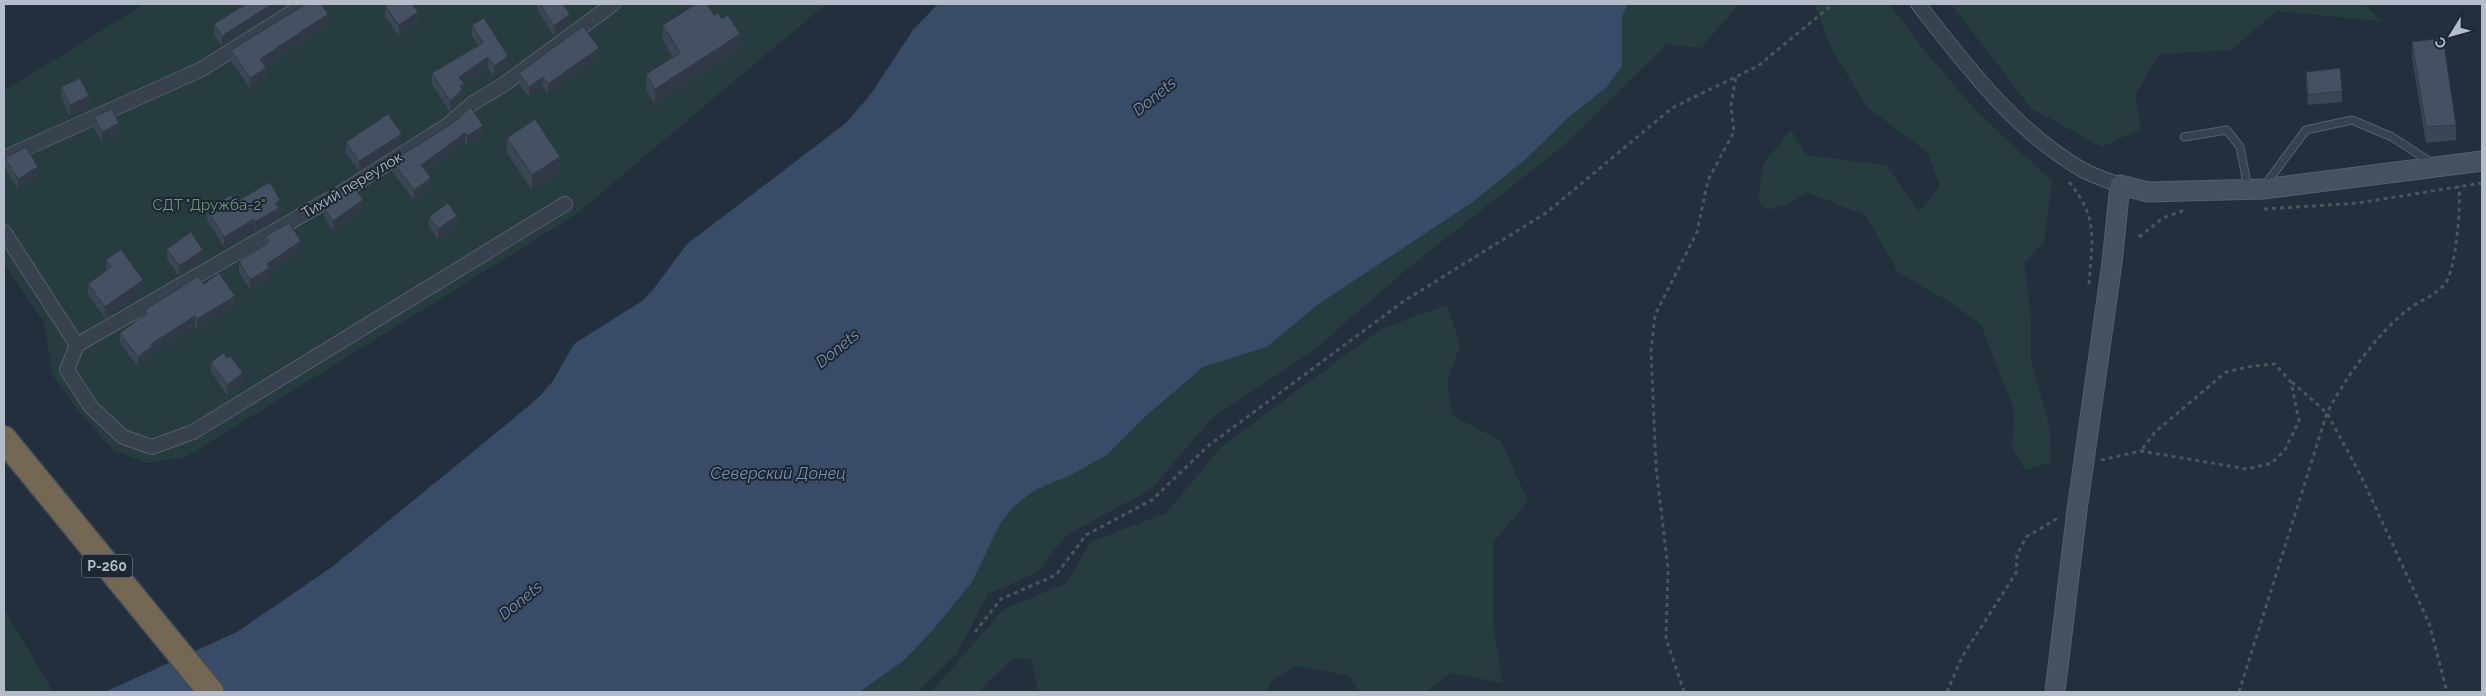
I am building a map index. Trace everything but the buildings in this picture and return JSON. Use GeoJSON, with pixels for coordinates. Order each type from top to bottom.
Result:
{"type":"FeatureCollection","features":[{"type":"Feature","properties":{"kind":"highway","name":"Р-260"},"geometry":{"type":"LineString","coordinates":[[4,439],[211,692]]}},
{"type":"Feature","properties":{"kind":"street"},"geometry":{"type":"LineString","coordinates":[[4,158],[202,69],[305,4]]}},
{"type":"Feature","properties":{"kind":"street","name":"Тихий переулок"},"geometry":{"type":"LineString","coordinates":[[76,345],[344,191],[440,130],[473,104],[503,86],[613,4]]}},
{"type":"Feature","properties":{"kind":"street"},"geometry":{"type":"LineString","coordinates":[[1918,4],[2003,106],[2039,139],[2082,169],[2120,185],[2148,192],[2256,189],[2482,161]]}},
{"type":"Feature","properties":{"kind":"street"},"geometry":{"type":"LineString","coordinates":[[2055,692],[2077,510],[2112,263],[2120,185]]}},
{"type":"Feature","properties":{"kind":"street"},"geometry":{"type":"LineString","coordinates":[[4,232],[76,345],[67,370],[91,407],[123,436],[152,447],[193,432],[566,204]]}},
{"type":"Feature","properties":{"kind":"lane"},"geometry":{"type":"LineString","coordinates":[[2184,136],[2226,130],[2240,147],[2256,189],[2306,130],[2352,120],[2392,138],[2436,166]]}},
{"type":"Feature","properties":{"kind":"path"},"geometry":{"type":"LineString","coordinates":[[975,632],[1001,599],[1056,575],[1086,534],[1152,500],[1208,446],[1404,301],[1546,213],[1672,108],[1758,66],[1834,4]]}},
{"type":"Feature","properties":{"kind":"path"},"geometry":{"type":"LineString","coordinates":[[1684,692],[1666,638],[1668,569],[1656,467],[1651,351],[1655,315],[1696,232],[1708,180],[1734,132],[1731,105],[1737,76]]}},
{"type":"Feature","properties":{"kind":"path"},"geometry":{"type":"LineString","coordinates":[[2070,182],[2086,204],[2093,229]]}},
{"type":"Feature","properties":{"kind":"path"},"geometry":{"type":"LineString","coordinates":[[2254,209],[2358,203],[2482,183]]}},
{"type":"Feature","properties":{"kind":"path"},"geometry":{"type":"LineString","coordinates":[[2239,692],[2327,413],[2344,384],[2392,325],[2410,308],[2445,284],[2451,270],[2461,203],[2459,186]]}},
{"type":"Feature","properties":{"kind":"path"},"geometry":{"type":"LineString","coordinates":[[2139,237],[2163,218],[2186,209]]}},
{"type":"Feature","properties":{"kind":"path"},"geometry":{"type":"LineString","coordinates":[[2141,451],[2155,432],[2226,372],[2252,366],[2275,364],[2291,382],[2327,413],[2361,476],[2429,623],[2447,692]]}},
{"type":"Feature","properties":{"kind":"path"},"geometry":{"type":"LineString","coordinates":[[2084,464],[2141,451],[2247,469],[2272,463],[2285,450],[2299,421],[2291,382]]}},
{"type":"Feature","properties":{"kind":"path"},"geometry":{"type":"LineString","coordinates":[[1947,692],[1962,657],[2016,573],[2017,555],[2026,537],[2046,524],[2077,510]]}},
{"type":"Feature","properties":{"kind":"green space","name":"СДТ \"Дружба-2\""},"geometry":{"type":"Polygon","coordinates":[[[144,4],[826,4],[575,215],[186,457],[146,463],[113,450],[76,408],[53,376],[44,323],[4,263],[4,91],[144,4]]]}},
{"type":"Feature","properties":{"kind":"green space"},"geometry":{"type":"Polygon","coordinates":[[[1628,4],[1739,4],[1701,48],[1667,44],[1564,145],[1407,269],[1314,350],[1212,418],[1151,489],[1066,536],[1036,573],[988,594],[957,653],[917,692],[859,692],[902,662],[987,551],[1000,524],[1012,508],[1035,490],[1069,476],[1107,455],[1147,415],[1203,367],[1267,347],[1316,306],[1473,202],[1527,158],[1622,66],[1622,17],[1628,4]]]}},
{"type":"Feature","properties":{"kind":"green space"},"geometry":{"type":"Polygon","coordinates":[[[1814,4],[1889,4],[1924,50],[1980,115],[2052,181],[2044,242],[2024,263],[2031,318],[2031,360],[2049,425],[2051,462],[2025,470],[2012,448],[2015,413],[1981,324],[1948,301],[1898,272],[1865,215],[1807,192],[1789,204],[1768,210],[1758,201],[1763,164],[1791,130],[1806,155],[1886,165],[1919,212],[1940,186],[1927,152],[1868,108],[1833,52],[1814,4]]]}},
{"type":"Feature","properties":{"kind":"green space"},"geometry":{"type":"Polygon","coordinates":[[[1951,4],[2365,4],[2381,21],[2276,11],[2231,50],[2159,54],[2135,95],[2141,129],[2102,147],[2031,108],[1951,4]]]}},
{"type":"Feature","properties":{"kind":"green space"},"geometry":{"type":"Polygon","coordinates":[[[1447,305],[1460,345],[1447,382],[1452,415],[1501,441],[1528,501],[1493,543],[1493,620],[1502,683],[1451,673],[1426,692],[1360,692],[1349,676],[1297,665],[1270,682],[1266,692],[1039,692],[1031,659],[1013,658],[978,692],[931,692],[1003,610],[1066,583],[1091,542],[1166,513],[1221,447],[1381,329],[1447,305]]]}},
{"type":"Feature","properties":{"kind":"green space"},"geometry":{"type":"Polygon","coordinates":[[[4,609],[53,692],[4,692],[4,609]]]}},
{"type":"Feature","properties":{"kind":"water","name":"Северский Донец"},"geometry":{"type":"Polygon","coordinates":[[[938,4],[1628,4],[1622,17],[1622,66],[1607,87],[1570,116],[1527,158],[1473,202],[1316,306],[1267,347],[1203,367],[1147,415],[1107,455],[1069,476],[1035,490],[1012,508],[1000,524],[972,582],[932,631],[902,662],[859,692],[105,692],[237,632],[332,567],[518,415],[540,396],[553,381],[574,344],[642,301],[652,291],[687,244],[846,123],[871,94],[913,30],[938,4]]]}},
{"type":"Feature","properties":{"kind":"water label","name":"Donets"},"geometry":{"type":"Point","coordinates":[1154,96]}},
{"type":"Feature","properties":{"kind":"water label","name":"Donets"},"geometry":{"type":"Point","coordinates":[837,348]}},
{"type":"Feature","properties":{"kind":"water label","name":"Donets"},"geometry":{"type":"Point","coordinates":[520,600]}}]}
